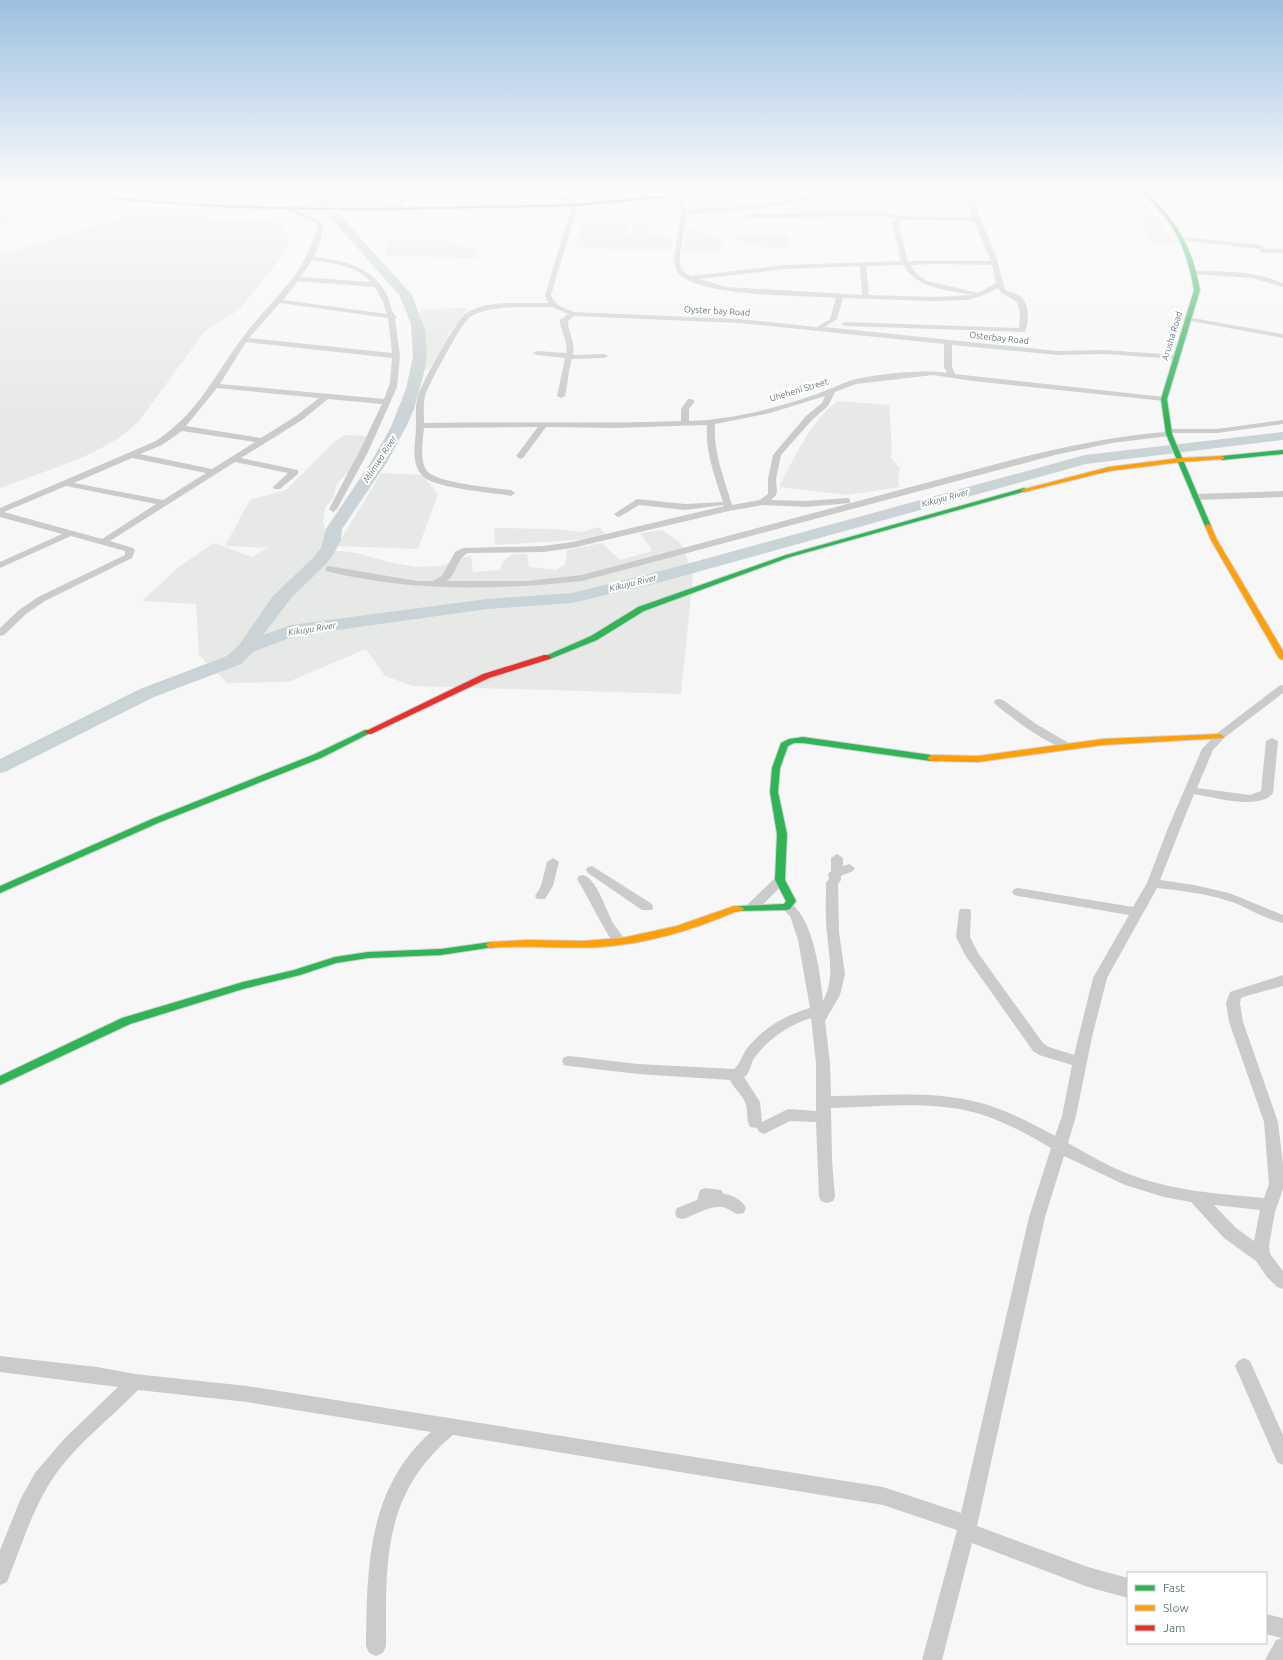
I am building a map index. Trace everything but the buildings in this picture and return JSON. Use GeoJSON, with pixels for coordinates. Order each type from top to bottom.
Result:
{"type":"FeatureCollection","features":[{"type":"Feature","properties":{"kind":"main road","name":"Arusha Road"},"geometry":{"type":"LineString","coordinates":[[1191,265],[1197,290],[1164,399],[1169,434],[1214,540],[1283,658]]}},
{"type":"Feature","properties":{"kind":"main road"},"geometry":{"type":"LineString","coordinates":[[0,890],[155,821],[318,756],[486,676],[548,656],[594,638],[648,606],[788,556],[1062,480],[1109,469],[1180,458],[1242,457],[1283,452]]}},
{"type":"Feature","properties":{"kind":"main road"},"geometry":{"type":"LineString","coordinates":[[0,1081],[126,1021],[243,986],[296,973],[335,960],[368,955],[441,952],[516,942],[584,944],[619,941],[678,929],[703,922],[734,909],[753,907],[788,907],[791,901],[790,895],[780,880],[778,870],[783,847],[782,835],[775,806],[774,780],[775,768],[784,745],[792,741],[803,740],[906,755],[956,759],[978,759],[1103,742],[1220,736]]}},
{"type":"Feature","properties":{"kind":"street"},"geometry":{"type":"LineString","coordinates":[[0,511],[62,483],[159,443],[181,428],[216,386],[245,340],[298,279],[306,265]]}},
{"type":"Feature","properties":{"kind":"street"},"geometry":{"type":"LineString","coordinates":[[333,509],[354,473],[394,384],[396,356],[392,317],[384,293],[366,273],[357,268],[348,265]]}},
{"type":"Feature","properties":{"kind":"street"},"geometry":{"type":"LineString","coordinates":[[554,305],[549,301],[548,295],[557,265]]}},
{"type":"Feature","properties":{"kind":"street"},"geometry":{"type":"LineString","coordinates":[[678,265],[682,274],[690,278],[726,289],[840,296],[935,299],[968,298],[982,294],[1000,284]]}},
{"type":"Feature","properties":{"kind":"street"},"geometry":{"type":"LineString","coordinates":[[690,278],[785,267],[845,265]]}},
{"type":"Feature","properties":{"kind":"street"},"geometry":{"type":"LineString","coordinates":[[863,265],[866,297]]}},
{"type":"Feature","properties":{"kind":"street"},"geometry":{"type":"LineString","coordinates":[[906,265],[911,273],[922,281],[982,294]]}},
{"type":"Feature","properties":{"kind":"street"},"geometry":{"type":"LineString","coordinates":[[827,323],[1022,330],[1024,323],[1022,303],[1018,298],[1002,291],[996,265]]}},
{"type":"Feature","properties":{"kind":"street"},"geometry":{"type":"LineString","coordinates":[[1193,273],[1235,275],[1282,282]]}},
{"type":"Feature","properties":{"kind":"street"},"geometry":{"type":"LineString","coordinates":[[298,279],[378,285]]}},
{"type":"Feature","properties":{"kind":"street"},"geometry":{"type":"LineString","coordinates":[[820,328],[833,321],[836,316],[836,305],[840,296]]}},
{"type":"Feature","properties":{"kind":"street"},"geometry":{"type":"LineString","coordinates":[[279,301],[392,317]]}},
{"type":"Feature","properties":{"kind":"street"},"geometry":{"type":"LineString","coordinates":[[511,493],[450,483],[427,476],[421,468],[418,449],[421,394],[431,373],[465,317],[472,312],[497,307],[554,305]]}},
{"type":"Feature","properties":{"kind":"street","name":"Oyster bay Road"},"geometry":{"type":"LineString","coordinates":[[554,305],[573,314],[739,321],[820,328]]}},
{"type":"Feature","properties":{"kind":"street"},"geometry":{"type":"LineString","coordinates":[[561,396],[570,347],[564,329],[564,320],[573,314]]}},
{"type":"Feature","properties":{"kind":"street"},"geometry":{"type":"LineString","coordinates":[[1188,319],[1283,336]]}},
{"type":"Feature","properties":{"kind":"street","name":"Osterbay Road"},"geometry":{"type":"LineString","coordinates":[[820,328],[1058,353],[1105,352],[1176,357]]}},
{"type":"Feature","properties":{"kind":"street"},"geometry":{"type":"LineString","coordinates":[[245,340],[396,356]]}},
{"type":"Feature","properties":{"kind":"street"},"geometry":{"type":"LineString","coordinates":[[948,342],[948,366],[952,376]]}},
{"type":"Feature","properties":{"kind":"street"},"geometry":{"type":"LineString","coordinates":[[537,353],[569,356],[604,356]]}},
{"type":"Feature","properties":{"kind":"street","name":"Uheheni Street"},"geometry":{"type":"LineString","coordinates":[[420,426],[686,424],[711,422],[767,411],[832,391],[842,386],[872,379],[933,373],[972,379],[1164,399]]}},
{"type":"Feature","properties":{"kind":"street"},"geometry":{"type":"LineString","coordinates":[[216,386],[386,402]]}},
{"type":"Feature","properties":{"kind":"street"},"geometry":{"type":"LineString","coordinates":[[763,502],[772,495],[772,479],[777,455],[805,422],[825,404],[832,391]]}},
{"type":"Feature","properties":{"kind":"street"},"geometry":{"type":"LineString","coordinates":[[104,542],[163,503],[299,418],[326,396]]}},
{"type":"Feature","properties":{"kind":"street"},"geometry":{"type":"LineString","coordinates":[[686,424],[684,411],[686,406],[691,402]]}},
{"type":"Feature","properties":{"kind":"street"},"geometry":{"type":"LineString","coordinates":[[711,422],[710,439],[712,450],[728,506]]}},
{"type":"Feature","properties":{"kind":"street"},"geometry":{"type":"LineString","coordinates":[[329,569],[399,581],[435,584],[527,584],[582,578],[971,473],[1074,448],[1147,436],[1217,431],[1283,422]]}},
{"type":"Feature","properties":{"kind":"street"},"geometry":{"type":"LineString","coordinates":[[520,456],[535,438],[543,425]]}},
{"type":"Feature","properties":{"kind":"street"},"geometry":{"type":"LineString","coordinates":[[181,428],[262,441]]}},
{"type":"Feature","properties":{"kind":"street"},"geometry":{"type":"LineString","coordinates":[[132,455],[212,472]]}},
{"type":"Feature","properties":{"kind":"street"},"geometry":{"type":"LineString","coordinates":[[234,458],[295,472],[277,487]]}},
{"type":"Feature","properties":{"kind":"street"},"geometry":{"type":"LineString","coordinates":[[62,483],[163,503]]}},
{"type":"Feature","properties":{"kind":"street"},"geometry":{"type":"LineString","coordinates":[[1195,496],[1283,494]]}},
{"type":"Feature","properties":{"kind":"street"},"geometry":{"type":"LineString","coordinates":[[618,514],[637,502],[685,507],[728,506],[763,502],[817,504],[879,498]]}},
{"type":"Feature","properties":{"kind":"street"},"geometry":{"type":"LineString","coordinates":[[435,584],[446,578],[458,554],[466,550],[558,547],[728,506]]}},
{"type":"Feature","properties":{"kind":"street"},"geometry":{"type":"LineString","coordinates":[[0,514],[104,542],[130,550],[130,553],[129,556],[102,571],[41,599],[17,616],[0,633]]}},
{"type":"Feature","properties":{"kind":"street"},"geometry":{"type":"LineString","coordinates":[[0,565],[71,533]]}},
{"type":"Feature","properties":{"kind":"street"},"geometry":{"type":"LineString","coordinates":[[932,1660],[967,1528],[1037,1217],[1072,1103],[1100,978],[1153,883],[1208,749],[1220,736],[1283,688]]}},
{"type":"Feature","properties":{"kind":"street"},"geometry":{"type":"LineString","coordinates":[[999,702],[1034,728],[1068,746]]}},
{"type":"Feature","properties":{"kind":"street"},"geometry":{"type":"LineString","coordinates":[[1190,790],[1250,800],[1267,794],[1272,741]]}},
{"type":"Feature","properties":{"kind":"street"},"geometry":{"type":"LineString","coordinates":[[569,1061],[638,1069],[736,1075],[742,1071],[744,1061],[760,1043],[789,1021],[818,1016],[832,995],[838,974],[834,932],[832,883],[835,880],[834,874],[843,871],[837,858]]}},
{"type":"Feature","properties":{"kind":"street"},"geometry":{"type":"LineString","coordinates":[[541,896],[547,886],[553,862]]}},
{"type":"Feature","properties":{"kind":"street"},"geometry":{"type":"LineString","coordinates":[[619,941],[607,924],[590,888],[587,875],[647,907]]}},
{"type":"Feature","properties":{"kind":"street"},"geometry":{"type":"LineString","coordinates":[[753,907],[780,880]]}},
{"type":"Feature","properties":{"kind":"street"},"geometry":{"type":"LineString","coordinates":[[1153,883],[1188,887],[1235,899],[1275,918],[1283,919]]}},
{"type":"Feature","properties":{"kind":"street"},"geometry":{"type":"LineString","coordinates":[[1018,892],[1136,912]]}},
{"type":"Feature","properties":{"kind":"street"},"geometry":{"type":"LineString","coordinates":[[788,907],[799,922],[805,940],[818,1016],[823,1063],[824,1160],[827,1198]]}},
{"type":"Feature","properties":{"kind":"street"},"geometry":{"type":"LineString","coordinates":[[965,912],[963,937],[972,955],[1038,1047],[1051,1053],[1080,1062]]}},
{"type":"Feature","properties":{"kind":"street"},"geometry":{"type":"LineString","coordinates":[[1262,1256],[1261,1245],[1270,1205],[1277,1184],[1277,1123],[1236,1022],[1233,998],[1240,992],[1270,985],[1283,980]]}},
{"type":"Feature","properties":{"kind":"street"},"geometry":{"type":"LineString","coordinates":[[736,1075],[739,1084],[753,1102],[759,1126],[788,1116],[857,1103],[937,1100],[990,1112],[1131,1181],[1176,1194],[1270,1205]]}},
{"type":"Feature","properties":{"kind":"street"},"geometry":{"type":"LineString","coordinates":[[1196,1197],[1230,1233],[1262,1256],[1273,1272],[1283,1282]]}},
{"type":"Feature","properties":{"kind":"street"},"geometry":{"type":"LineString","coordinates":[[684,1213],[699,1204],[721,1202]]}},
{"type":"Feature","properties":{"kind":"street"},"geometry":{"type":"LineString","coordinates":[[0,1364],[97,1375],[135,1382],[247,1394],[450,1426],[661,1462],[883,1496],[1088,1577],[1127,1588]]}},
{"type":"Feature","properties":{"kind":"street"},"geometry":{"type":"LineString","coordinates":[[1244,1366],[1281,1448]]}},
{"type":"Feature","properties":{"kind":"street"},"geometry":{"type":"LineString","coordinates":[[0,1575],[32,1498],[50,1468],[135,1382]]}},
{"type":"Feature","properties":{"kind":"street"},"geometry":{"type":"LineString","coordinates":[[376,1646],[377,1575],[380,1543],[388,1509],[395,1492],[409,1469],[422,1452],[450,1426]]}},
{"type":"Feature","properties":{"kind":"street"},"geometry":{"type":"LineString","coordinates":[[1267,1624],[1283,1628]]}},
{"type":"Feature","properties":{"kind":"street"},"geometry":{"type":"LineString","coordinates":[[1275,1660],[1283,1647]]}},
{"type":"Feature","properties":{"kind":"shaded area"},"geometry":{"type":"Polygon","coordinates":[[[0,265],[274,265],[239,310],[205,331],[139,421],[125,433],[109,444],[74,461],[0,488],[0,265]]]}},
{"type":"Feature","properties":{"kind":"shaded area"},"geometry":{"type":"Polygon","coordinates":[[[468,308],[449,333],[439,354],[428,369],[422,369],[424,350],[420,309],[468,308]]]}},
{"type":"Feature","properties":{"kind":"shaded area"},"geometry":{"type":"Polygon","coordinates":[[[837,401],[890,405],[892,445],[891,458],[900,468],[898,481],[900,487],[848,495],[779,487],[797,452],[811,430],[818,420],[837,401]]]}},
{"type":"Feature","properties":{"kind":"shaded area"},"geometry":{"type":"Polygon","coordinates":[[[348,435],[366,436],[352,467],[336,486],[334,497],[325,508],[323,521],[327,537],[322,549],[357,553],[388,562],[416,567],[440,566],[471,555],[473,572],[500,570],[504,561],[509,556],[521,554],[527,554],[529,567],[556,570],[565,565],[567,550],[602,543],[620,560],[652,551],[640,533],[662,530],[681,543],[693,575],[681,694],[413,686],[385,676],[366,649],[288,682],[227,683],[199,655],[196,604],[142,601],[180,566],[214,543],[252,557],[267,548],[275,548],[225,546],[250,500],[286,490],[330,446],[341,437],[348,435]]]}},
{"type":"Feature","properties":{"kind":"shaded area"},"geometry":{"type":"Polygon","coordinates":[[[381,473],[422,475],[438,494],[418,549],[337,546],[381,473]]]}},
{"type":"Feature","properties":{"kind":"shaded area"},"geometry":{"type":"Polygon","coordinates":[[[599,527],[605,534],[577,540],[495,545],[494,528],[552,529],[582,532],[599,527]]]}},
{"type":"Feature","properties":{"kind":"waterway","name":"Mlimwa River"},"geometry":{"type":"LineString","coordinates":[[246,648],[279,600],[325,555],[332,540],[334,529],[389,445],[406,409],[413,389],[420,361],[416,319],[408,303],[406,295],[379,265]]}},
{"type":"Feature","properties":{"kind":"waterway","name":"Kikuyu River"},"geometry":{"type":"LineString","coordinates":[[246,648],[291,631],[487,604],[572,598],[655,578],[1085,460],[1283,436]]}},
{"type":"Feature","properties":{"kind":"waterway","name":"Kikuyu River"},"geometry":{"type":"LineString","coordinates":[[0,767],[147,693],[234,660],[246,648]]}},
{"type":"Feature","properties":{"kind":"traffic: fast"},"geometry":{"type":"LineString","coordinates":[[1192,265],[1197,290],[1164,399],[1169,434],[1208,526]]}},
{"type":"Feature","properties":{"kind":"traffic: fast"},"geometry":{"type":"LineString","coordinates":[[1222,458],[1283,452]]}},
{"type":"Feature","properties":{"kind":"traffic: fast"},"geometry":{"type":"LineString","coordinates":[[547,657],[594,638],[641,609],[788,556],[1024,490]]}},
{"type":"Feature","properties":{"kind":"traffic: fast"},"geometry":{"type":"LineString","coordinates":[[0,890],[155,821],[318,756],[368,732]]}},
{"type":"Feature","properties":{"kind":"traffic: fast"},"geometry":{"type":"LineString","coordinates":[[739,909],[787,907],[791,901],[780,880],[782,834],[774,792],[776,768],[784,745],[792,741],[803,740],[931,758]]}},
{"type":"Feature","properties":{"kind":"traffic: fast"},"geometry":{"type":"LineString","coordinates":[[0,1081],[126,1021],[243,986],[296,973],[335,960],[368,955],[441,952],[491,945]]}},
{"type":"Feature","properties":{"kind":"traffic: slow"},"geometry":{"type":"LineString","coordinates":[[1024,490],[1109,469],[1181,460],[1222,458]]}},
{"type":"Feature","properties":{"kind":"traffic: slow"},"geometry":{"type":"LineString","coordinates":[[1208,526],[1214,540],[1283,658]]}},
{"type":"Feature","properties":{"kind":"traffic: slow"},"geometry":{"type":"LineString","coordinates":[[931,758],[978,759],[1103,742],[1220,736]]}},
{"type":"Feature","properties":{"kind":"traffic: slow"},"geometry":{"type":"LineString","coordinates":[[491,945],[526,943],[583,944],[622,941],[679,929],[734,909],[739,909]]}},
{"type":"Feature","properties":{"kind":"traffic: jam"},"geometry":{"type":"LineString","coordinates":[[368,732],[486,676],[547,657]]}}]}
